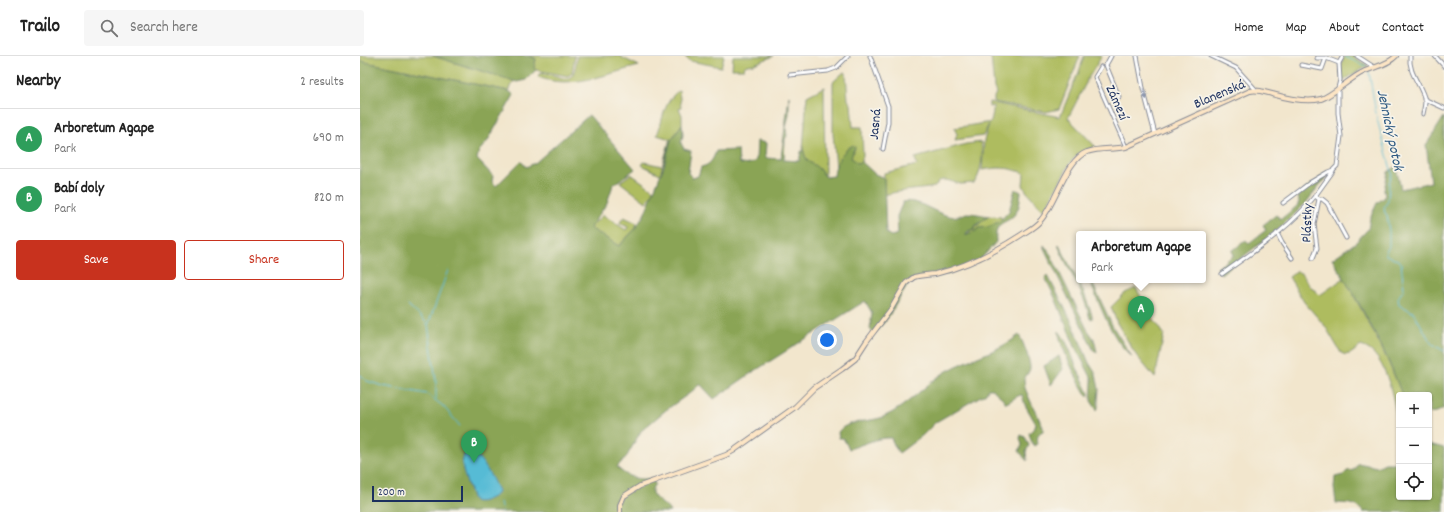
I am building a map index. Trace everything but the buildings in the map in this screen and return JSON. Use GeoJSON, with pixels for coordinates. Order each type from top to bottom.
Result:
{"type":"FeatureCollection","features":[{"type":"Feature","properties":{"kind":"street"},"geometry":{"type":"LineString","coordinates":[[790,75],[828,71],[836,68],[848,56]]}},
{"type":"Feature","properties":{"kind":"street","name":"Jasná"},"geometry":{"type":"LineString","coordinates":[[870,56],[888,106],[888,122],[883,149]]}},
{"type":"Feature","properties":{"kind":"street"},"geometry":{"type":"LineString","coordinates":[[1111,56],[1106,63],[1106,66],[1119,97]]}},
{"type":"Feature","properties":{"kind":"street"},"geometry":{"type":"LineString","coordinates":[[1137,56],[1143,88],[1155,134]]}},
{"type":"Feature","properties":{"kind":"street"},"geometry":{"type":"LineString","coordinates":[[1211,56],[1236,68],[1256,90]]}},
{"type":"Feature","properties":{"kind":"street"},"geometry":{"type":"LineString","coordinates":[[1315,196],[1338,163],[1341,142],[1338,113],[1338,88],[1340,80],[1339,63],[1343,56]]}},
{"type":"Feature","properties":{"kind":"street"},"geometry":{"type":"LineString","coordinates":[[1357,56],[1374,67]]}},
{"type":"Feature","properties":{"kind":"street","name":"Blanenská"},"geometry":{"type":"LineString","coordinates":[[620,512],[621,500],[626,494],[644,483],[733,451],[795,407],[810,391],[855,359],[891,309],[906,283],[910,279],[945,271],[978,259],[1013,240],[1039,223],[1073,164],[1081,154],[1095,150],[1118,149],[1126,147],[1244,93],[1256,90],[1290,98],[1316,100],[1326,97],[1348,80],[1390,61],[1396,56]]}},
{"type":"Feature","properties":{"kind":"street"},"geometry":{"type":"LineString","coordinates":[[1410,56],[1411,68],[1424,99],[1425,106],[1423,114]]}},
{"type":"Feature","properties":{"kind":"street"},"geometry":{"type":"LineString","coordinates":[[1435,56],[1444,66]]}},
{"type":"Feature","properties":{"kind":"street"},"geometry":{"type":"LineString","coordinates":[[1317,58],[1326,58],[1339,63]]}},
{"type":"Feature","properties":{"kind":"street"},"geometry":{"type":"LineString","coordinates":[[1301,65],[1322,69],[1326,58]]}},
{"type":"Feature","properties":{"kind":"street","name":"Zámezí"},"geometry":{"type":"LineString","coordinates":[[1102,67],[1095,77],[1126,147]]}},
{"type":"Feature","properties":{"kind":"street"},"geometry":{"type":"LineString","coordinates":[[1424,99],[1444,108]]}},
{"type":"Feature","properties":{"kind":"street"},"geometry":{"type":"LineString","coordinates":[[1284,203],[1311,182],[1333,170]]}},
{"type":"Feature","properties":{"kind":"street","name":"Plástky"},"geometry":{"type":"LineString","coordinates":[[1222,274],[1277,233],[1315,196],[1319,199],[1314,224],[1317,248],[1313,258]]}},
{"type":"Feature","properties":{"kind":"street"},"geometry":{"type":"LineString","coordinates":[[1319,199],[1322,199],[1327,203],[1346,238]]}},
{"type":"Feature","properties":{"kind":"street","name":"Plástky"},"geometry":{"type":"LineString","coordinates":[[1277,233],[1292,258]]}},
{"type":"Feature","properties":{"kind":"green space"},"geometry":{"type":"Polygon","coordinates":[[[360,56],[433,56],[514,81],[509,91],[360,61],[360,56]]]}},
{"type":"Feature","properties":{"kind":"green space"},"geometry":{"type":"Polygon","coordinates":[[[433,56],[529,56],[536,59],[534,68],[536,70],[526,80],[517,82],[433,56]]]}},
{"type":"Feature","properties":{"kind":"green space"},"geometry":{"type":"Polygon","coordinates":[[[529,56],[575,56],[572,73],[568,76],[536,70],[534,68],[536,59],[529,56]]]}},
{"type":"Feature","properties":{"kind":"green space"},"geometry":{"type":"Polygon","coordinates":[[[577,56],[619,56],[639,66],[576,81],[550,81],[538,77],[539,74],[547,74],[569,78],[573,74],[577,56]]]}},
{"type":"Feature","properties":{"kind":"green space"},"geometry":{"type":"Polygon","coordinates":[[[686,56],[724,56],[721,67],[690,61],[686,58],[686,56]]]}},
{"type":"Feature","properties":{"kind":"green space"},"geometry":{"type":"Polygon","coordinates":[[[733,56],[774,56],[745,66],[744,69],[732,69],[733,56]]]}},
{"type":"Feature","properties":{"kind":"green space"},"geometry":{"type":"Polygon","coordinates":[[[991,56],[1080,56],[1059,109],[1046,112],[994,102],[996,93],[994,88],[991,56]]]}},
{"type":"Feature","properties":{"kind":"green space"},"geometry":{"type":"Polygon","coordinates":[[[1084,56],[1102,56],[1086,80],[1087,81],[1068,118],[1096,147],[1080,152],[1070,163],[1044,211],[1026,191],[1023,185],[1024,173],[1003,168],[982,170],[984,140],[989,124],[983,136],[955,140],[957,134],[954,128],[991,122],[993,106],[989,107],[989,102],[1060,117],[1078,75],[1084,56]]]}},
{"type":"Feature","properties":{"kind":"green space"},"geometry":{"type":"Polygon","coordinates":[[[1345,56],[1353,56],[1368,66],[1343,81],[1340,75],[1340,68],[1345,56]]]}},
{"type":"Feature","properties":{"kind":"green space"},"geometry":{"type":"Polygon","coordinates":[[[360,61],[509,91],[514,95],[487,142],[479,151],[477,159],[493,176],[492,181],[496,186],[521,161],[526,167],[535,163],[589,115],[635,169],[613,185],[607,203],[590,228],[619,246],[635,229],[644,215],[664,166],[671,140],[682,124],[683,135],[681,143],[684,149],[691,151],[688,173],[693,178],[698,176],[701,167],[711,162],[716,151],[738,150],[739,163],[752,163],[756,160],[757,141],[766,143],[765,158],[781,159],[789,96],[789,114],[786,128],[787,136],[785,139],[784,160],[799,161],[803,149],[808,161],[816,166],[826,177],[834,176],[840,158],[853,145],[855,147],[851,157],[854,161],[858,163],[862,162],[875,174],[884,178],[886,233],[891,236],[898,234],[897,216],[903,202],[914,202],[943,214],[952,216],[967,213],[989,216],[976,225],[974,229],[968,231],[965,235],[976,231],[978,228],[989,227],[1000,221],[1009,211],[1015,189],[1021,192],[1017,211],[1010,219],[999,225],[996,234],[996,242],[979,261],[946,274],[922,278],[909,283],[887,319],[874,334],[870,329],[872,313],[865,301],[750,374],[714,399],[701,385],[699,385],[641,431],[627,456],[617,467],[629,476],[642,479],[652,478],[655,484],[652,489],[654,496],[668,508],[670,512],[360,512],[360,61]],[[465,453],[463,458],[464,469],[473,499],[475,501],[480,501],[494,496],[465,453]]]}},
{"type":"Feature","properties":{"kind":"green space"},"geometry":{"type":"Polygon","coordinates":[[[844,72],[846,73],[848,100],[851,104],[853,127],[862,127],[863,156],[861,162],[857,163],[854,161],[851,157],[855,148],[840,157],[836,167],[833,134],[833,82],[844,72]]]}},
{"type":"Feature","properties":{"kind":"green space"},"geometry":{"type":"Polygon","coordinates":[[[824,87],[825,176],[819,169],[806,160],[803,149],[807,96],[824,87]]]}},
{"type":"Feature","properties":{"kind":"green space"},"geometry":{"type":"Polygon","coordinates":[[[679,90],[681,107],[679,108],[682,115],[682,124],[671,140],[660,174],[642,165],[644,162],[662,166],[670,139],[657,135],[667,105],[679,90]]]}},
{"type":"Feature","properties":{"kind":"green space"},"geometry":{"type":"Polygon","coordinates":[[[1444,117],[1444,408],[1433,413],[1432,392],[1401,392],[1380,342],[1332,259],[1355,243],[1368,229],[1370,218],[1377,203],[1385,197],[1384,190],[1388,172],[1396,167],[1401,189],[1431,182],[1426,145],[1444,117]]]}},
{"type":"Feature","properties":{"kind":"green space"},"geometry":{"type":"Polygon","coordinates":[[[981,142],[981,164],[974,183],[961,184],[942,180],[939,181],[935,187],[884,195],[884,173],[917,165],[915,158],[966,144],[981,142]]]}},
{"type":"Feature","properties":{"kind":"green space"},"geometry":{"type":"Polygon","coordinates":[[[1329,173],[1305,204],[1280,228],[1221,274],[1217,268],[1234,255],[1232,251],[1246,240],[1249,243],[1266,230],[1263,225],[1276,215],[1281,219],[1297,206],[1299,202],[1298,196],[1310,185],[1320,179],[1320,177],[1329,173]]]}},
{"type":"Feature","properties":{"kind":"green space"},"geometry":{"type":"Polygon","coordinates":[[[631,174],[655,191],[646,202],[620,182],[631,174]]]}},
{"type":"Feature","properties":{"kind":"green space"},"geometry":{"type":"Polygon","coordinates":[[[603,215],[626,230],[628,227],[620,222],[624,217],[637,223],[635,229],[619,246],[589,228],[603,215]]]}},
{"type":"Feature","properties":{"kind":"green space"},"geometry":{"type":"Polygon","coordinates":[[[989,216],[1001,217],[1002,219],[990,226],[964,236],[989,216]]]}},
{"type":"Feature","properties":{"kind":"green space"},"geometry":{"type":"Polygon","coordinates":[[[1059,244],[1076,277],[1076,281],[1062,254],[1058,245],[1059,244]]]}},
{"type":"Feature","properties":{"kind":"green space"},"geometry":{"type":"Polygon","coordinates":[[[1044,245],[1051,255],[1087,329],[1094,339],[1097,352],[1094,351],[1044,248],[1044,245]]]}},
{"type":"Feature","properties":{"kind":"green space"},"geometry":{"type":"Polygon","coordinates":[[[1297,271],[1302,274],[1309,285],[1320,295],[1344,278],[1383,350],[1401,392],[1396,392],[1396,416],[1389,383],[1378,359],[1371,351],[1361,346],[1347,355],[1341,353],[1325,326],[1304,302],[1289,277],[1297,271]]]}},
{"type":"Feature","properties":{"kind":"green space"},"geometry":{"type":"Polygon","coordinates":[[[1048,276],[1072,322],[1089,363],[1096,374],[1099,389],[1097,410],[1091,401],[1092,379],[1075,347],[1045,277],[1048,276]]]}},
{"type":"Feature","properties":{"kind":"green space"},"geometry":{"type":"Polygon","coordinates":[[[1077,283],[1079,283],[1084,293],[1092,319],[1090,319],[1077,283]]]}},
{"type":"Feature","properties":{"kind":"green space"},"geometry":{"type":"Polygon","coordinates":[[[1090,283],[1092,283],[1113,327],[1132,357],[1118,341],[1102,311],[1090,283]]]}},
{"type":"Feature","properties":{"kind":"green space"},"geometry":{"type":"Polygon","coordinates":[[[1136,288],[1151,315],[1164,334],[1155,378],[1136,355],[1117,323],[1111,307],[1125,293],[1136,288]]]}},
{"type":"Feature","properties":{"kind":"green space"},"geometry":{"type":"Polygon","coordinates":[[[1059,331],[1067,344],[1086,387],[1089,394],[1088,397],[1080,385],[1070,364],[1059,336],[1059,331]]]}},
{"type":"Feature","properties":{"kind":"green space"},"geometry":{"type":"Polygon","coordinates":[[[1019,335],[1023,342],[1030,366],[1024,380],[1025,388],[1043,427],[1043,431],[1038,436],[1038,444],[1035,446],[1029,433],[1036,424],[1025,405],[1022,395],[1006,403],[993,389],[988,389],[986,393],[936,422],[923,435],[899,453],[891,438],[875,440],[849,449],[843,438],[839,438],[838,432],[847,425],[878,419],[892,413],[947,371],[1002,346],[1019,335]]]}},
{"type":"Feature","properties":{"kind":"green space"},"geometry":{"type":"Polygon","coordinates":[[[1059,356],[1063,369],[1051,385],[1044,366],[1059,356]]]}},
{"type":"Feature","properties":{"kind":"green space"},"geometry":{"type":"Polygon","coordinates":[[[1021,435],[1025,437],[1029,445],[1026,452],[1027,461],[1019,451],[1022,445],[1020,438],[1021,435]]]}},
{"type":"Feature","properties":{"kind":"green space"},"geometry":{"type":"Polygon","coordinates":[[[1432,445],[1444,448],[1444,512],[1363,512],[1354,505],[1336,503],[1334,488],[1335,477],[1343,475],[1347,471],[1354,470],[1358,463],[1377,467],[1385,463],[1396,463],[1396,500],[1432,500],[1432,445]]]}},
{"type":"Feature","properties":{"kind":"water"},"geometry":{"type":"Polygon","coordinates":[[[469,451],[478,457],[482,462],[490,474],[498,491],[495,496],[489,499],[477,502],[474,501],[472,497],[463,466],[465,455],[469,451]]]}},
{"type":"Feature","properties":{"kind":"waterway","name":"Jehnický potok"},"geometry":{"type":"LineString","coordinates":[[1345,57],[1366,66]]}},
{"type":"Feature","properties":{"kind":"waterway","name":"Jehnický potok"},"geometry":{"type":"LineString","coordinates":[[1369,72],[1377,119],[1392,173],[1389,184],[1388,201],[1384,207],[1387,215],[1389,231],[1389,247],[1386,251],[1386,255],[1399,260],[1401,263],[1404,289],[1398,298],[1399,304],[1414,313],[1431,343],[1444,351]]}},
{"type":"Feature","properties":{"kind":"waterway"},"geometry":{"type":"LineString","coordinates":[[436,399],[436,381],[428,325],[448,270]]}},
{"type":"Feature","properties":{"kind":"waterway"},"geometry":{"type":"LineString","coordinates":[[408,305],[427,324]]}},
{"type":"Feature","properties":{"kind":"waterway"},"geometry":{"type":"LineString","coordinates":[[360,375],[367,381],[383,386],[427,394],[443,406],[460,426]]}},
{"type":"Feature","properties":{"kind":"waterway"},"geometry":{"type":"LineString","coordinates":[[467,442],[469,452]]}},
{"type":"Feature","properties":{"kind":"waterway"},"geometry":{"type":"LineString","coordinates":[[500,502],[502,512]]}},
{"type":"Feature","properties":{"kind":"place","name":"Arboretum Agape"},"geometry":{"type":"Point","coordinates":[1141,329]}},
{"type":"Feature","properties":{"kind":"place","name":"Babí doly"},"geometry":{"type":"Point","coordinates":[474,463]}}]}
